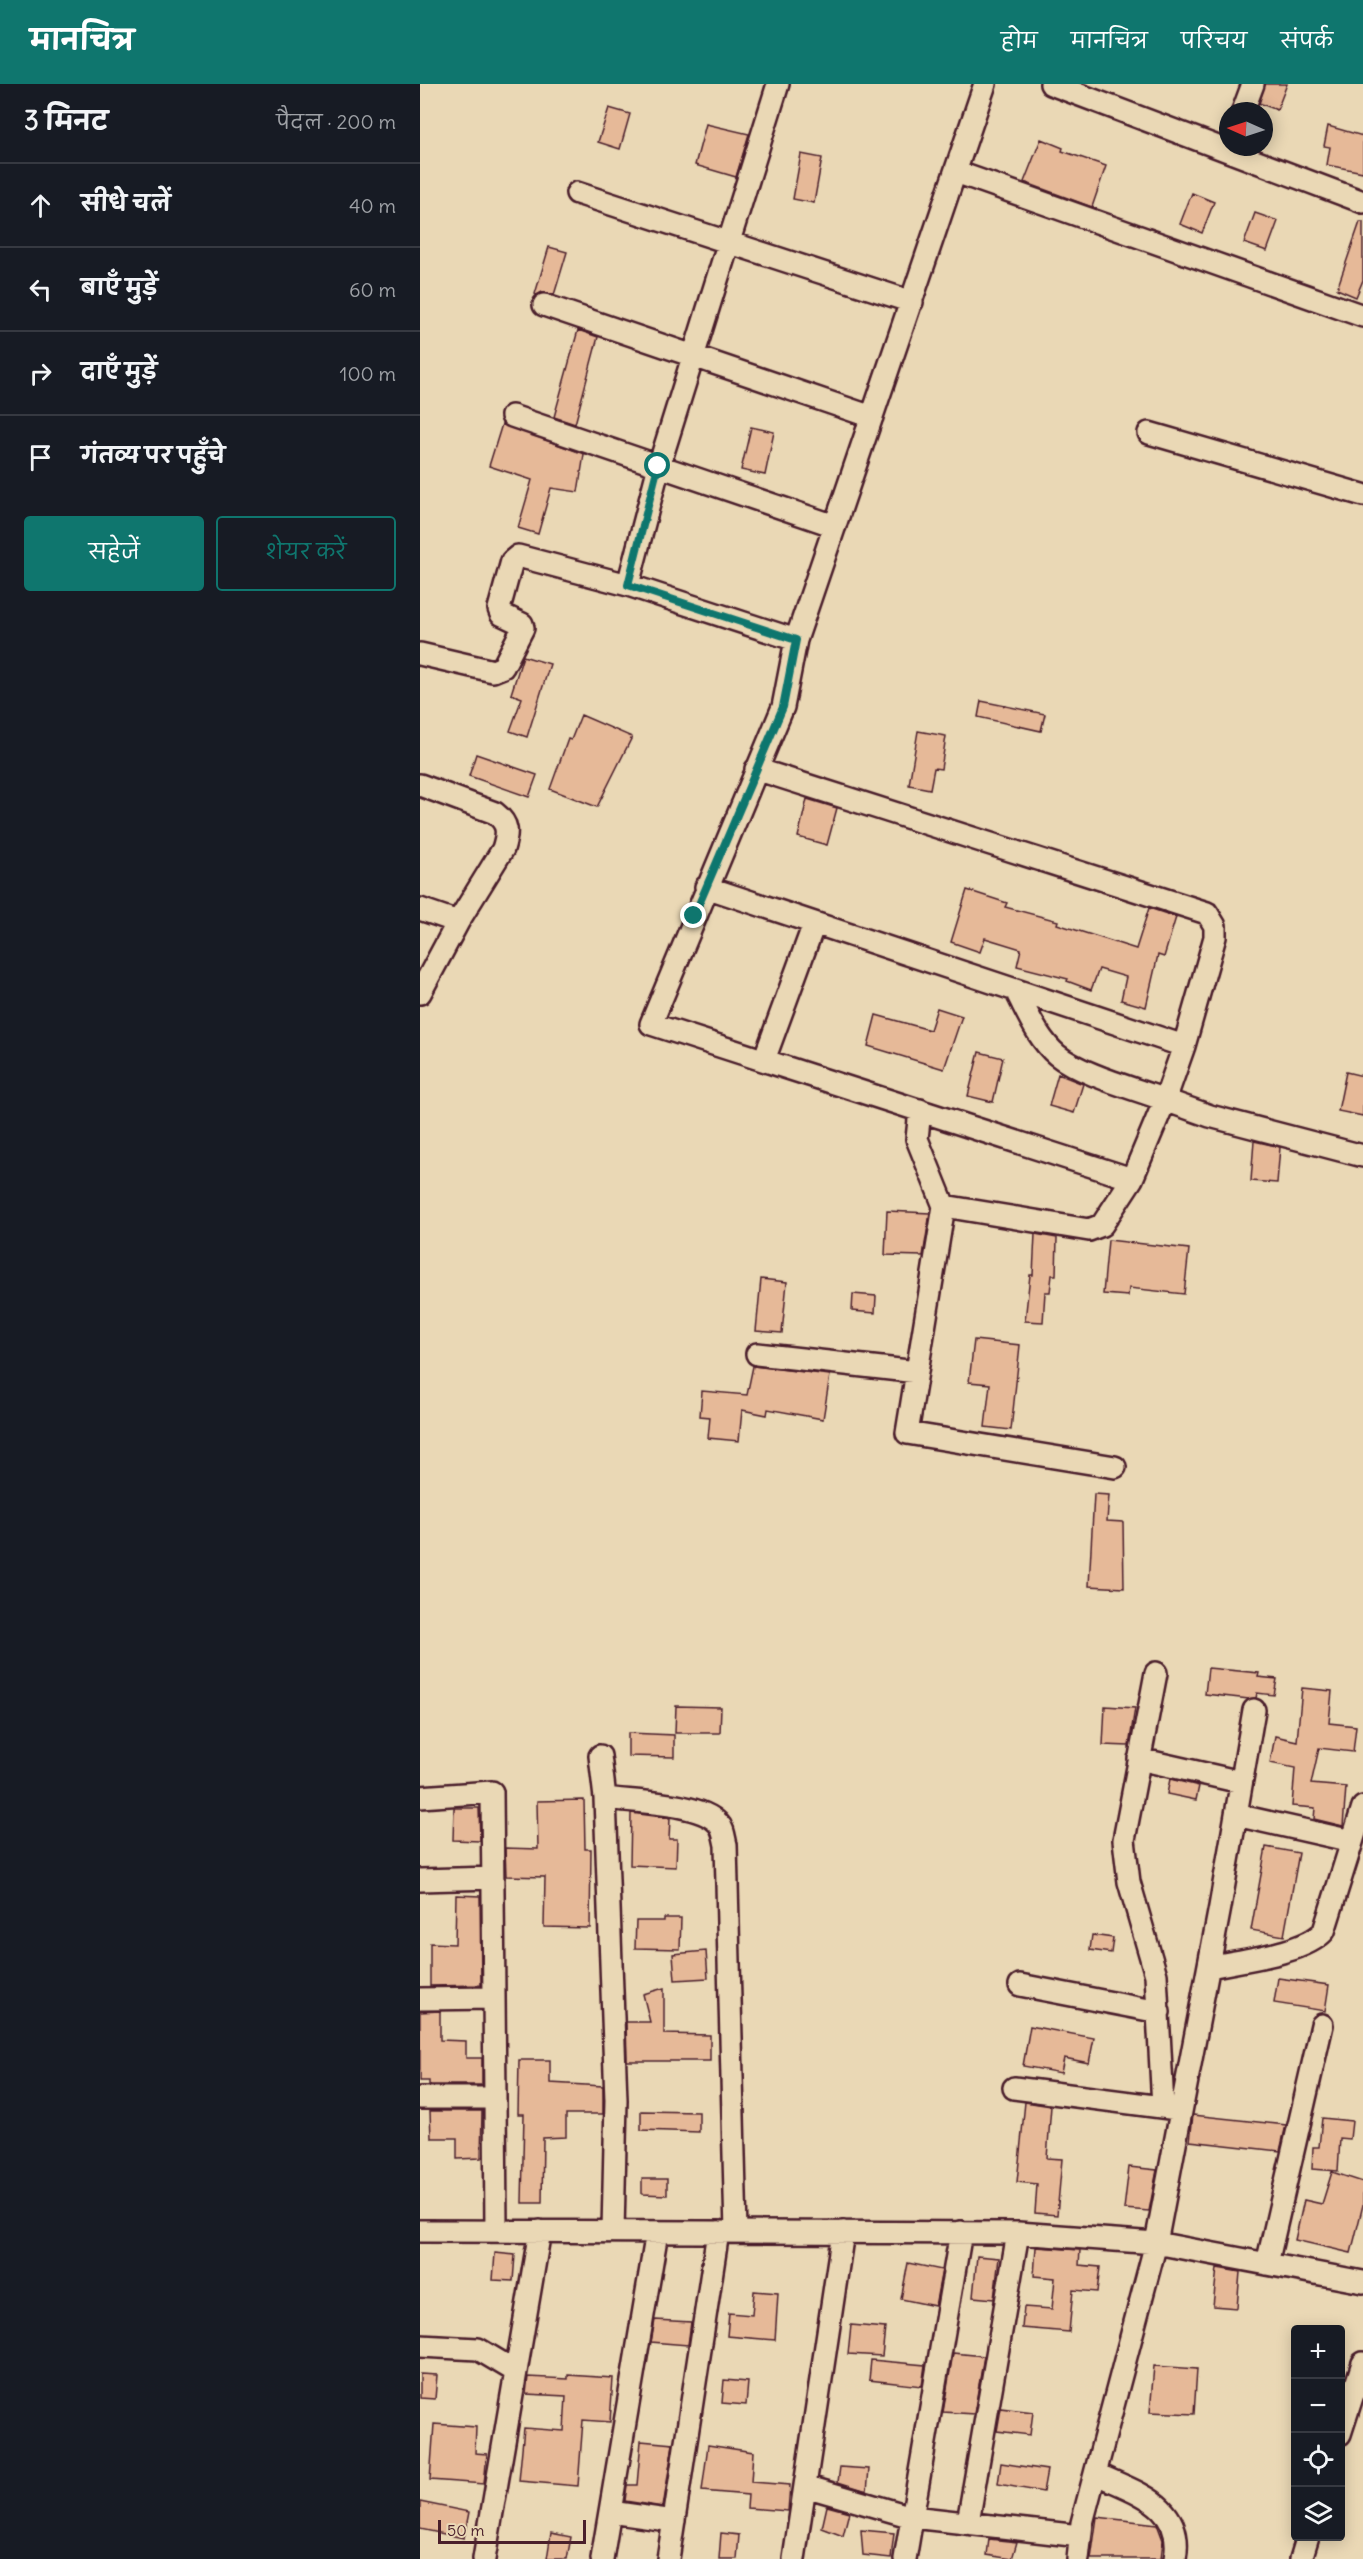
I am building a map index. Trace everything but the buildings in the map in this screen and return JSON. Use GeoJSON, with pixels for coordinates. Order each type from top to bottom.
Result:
{"type":"FeatureCollection","features":[{"type":"Feature","properties":{"kind":"street"},"geometry":{"type":"LineString","coordinates":[[628,585],[658,466],[778,84]]}},
{"type":"Feature","properties":{"kind":"street"},"geometry":{"type":"LineString","coordinates":[[985,84],[796,640],[783,707],[706,887],[651,1024],[1132,1179]]}},
{"type":"Feature","properties":{"kind":"street"},"geometry":{"type":"LineString","coordinates":[[1051,84],[1219,145]]}},
{"type":"Feature","properties":{"kind":"street"},"geometry":{"type":"LineString","coordinates":[[1246,102],[1253,84]]}},
{"type":"Feature","properties":{"kind":"street"},"geometry":{"type":"LineString","coordinates":[[1247,156],[1363,202]]}},
{"type":"Feature","properties":{"kind":"street"},"geometry":{"type":"LineString","coordinates":[[956,172],[1363,316]]}},
{"type":"Feature","properties":{"kind":"street"},"geometry":{"type":"LineString","coordinates":[[577,193],[912,302]]}},
{"type":"Feature","properties":{"kind":"street"},"geometry":{"type":"LineString","coordinates":[[544,304],[872,417]]}},
{"type":"Feature","properties":{"kind":"street"},"geometry":{"type":"LineString","coordinates":[[512,417],[835,526]]}},
{"type":"Feature","properties":{"kind":"street"},"geometry":{"type":"LineString","coordinates":[[1149,433],[1363,495]]}},
{"type":"Feature","properties":{"kind":"street"},"geometry":{"type":"LineString","coordinates":[[420,654],[493,671],[503,668],[523,628],[522,624],[501,614],[500,609],[516,556],[628,585],[796,640]]}},
{"type":"Feature","properties":{"kind":"street"},"geometry":{"type":"LineString","coordinates":[[756,769],[1207,914],[1215,926],[1215,937],[1184,1046],[1165,1100],[1132,1179],[1102,1225],[1089,1230],[944,1206]]}},
{"type":"Feature","properties":{"kind":"street"},"geometry":{"type":"LineString","coordinates":[[420,785],[495,813],[504,820],[507,827],[503,849],[458,922],[420,993]]}},
{"type":"Feature","properties":{"kind":"street"},"geometry":{"type":"LineString","coordinates":[[706,887],[1017,993],[1184,1046]]}},
{"type":"Feature","properties":{"kind":"street"},"geometry":{"type":"LineString","coordinates":[[420,909],[458,922]]}},
{"type":"Feature","properties":{"kind":"street"},"geometry":{"type":"LineString","coordinates":[[764,1060],[814,924]]}},
{"type":"Feature","properties":{"kind":"street"},"geometry":{"type":"LineString","coordinates":[[1017,993],[1040,1036],[1058,1056],[1073,1065],[1210,1116],[1363,1156]]}},
{"type":"Feature","properties":{"kind":"street"},"geometry":{"type":"LineString","coordinates":[[920,1110],[917,1139],[944,1206],[907,1433],[1115,1467]]}},
{"type":"Feature","properties":{"kind":"street"},"geometry":{"type":"LineString","coordinates":[[757,1354],[917,1372]]}},
{"type":"Feature","properties":{"kind":"street"},"geometry":{"type":"LineString","coordinates":[[1156,1673],[1127,1817],[1125,1861],[1156,1975],[1173,2108]]}},
{"type":"Feature","properties":{"kind":"street"},"geometry":{"type":"LineString","coordinates":[[1078,2559],[1080,2536],[1156,2243],[1173,2108],[1209,1967],[1254,1710]]}},
{"type":"Feature","properties":{"kind":"street"},"geometry":{"type":"LineString","coordinates":[[600,1756],[605,1798],[616,2100],[613,2231]]}},
{"type":"Feature","properties":{"kind":"street"},"geometry":{"type":"LineString","coordinates":[[1139,1759],[1241,1782]]}},
{"type":"Feature","properties":{"kind":"street"},"geometry":{"type":"LineString","coordinates":[[420,1797],[492,1792],[496,2231]]}},
{"type":"Feature","properties":{"kind":"street"},"geometry":{"type":"LineString","coordinates":[[605,1798],[698,1810],[718,1823],[723,1831],[726,1845],[727,2232],[668,2559]]}},
{"type":"Feature","properties":{"kind":"street"},"geometry":{"type":"LineString","coordinates":[[1209,1967],[1304,1946],[1319,1937],[1324,1931],[1363,1808]]}},
{"type":"Feature","properties":{"kind":"street"},"geometry":{"type":"LineString","coordinates":[[1236,1815],[1352,1841]]}},
{"type":"Feature","properties":{"kind":"street"},"geometry":{"type":"LineString","coordinates":[[420,1881],[493,1878]]}},
{"type":"Feature","properties":{"kind":"street"},"geometry":{"type":"LineString","coordinates":[[1020,1985],[1159,2012]]}},
{"type":"Feature","properties":{"kind":"street"},"geometry":{"type":"LineString","coordinates":[[420,1999],[494,1998]]}},
{"type":"Feature","properties":{"kind":"street"},"geometry":{"type":"LineString","coordinates":[[1267,2264],[1322,2025]]}},
{"type":"Feature","properties":{"kind":"street"},"geometry":{"type":"LineString","coordinates":[[1014,2088],[1173,2108]]}},
{"type":"Feature","properties":{"kind":"street"},"geometry":{"type":"LineString","coordinates":[[420,2098],[495,2098]]}},
{"type":"Feature","properties":{"kind":"street"},"geometry":{"type":"LineString","coordinates":[[420,2231],[1018,2233],[1156,2243],[1363,2282]]}},
{"type":"Feature","properties":{"kind":"street"},"geometry":{"type":"LineString","coordinates":[[484,2559],[540,2231]]}},
{"type":"Feature","properties":{"kind":"street"},"geometry":{"type":"LineString","coordinates":[[602,2559],[657,2232]]}},
{"type":"Feature","properties":{"kind":"street"},"geometry":{"type":"LineString","coordinates":[[794,2559],[843,2232]]}},
{"type":"Feature","properties":{"kind":"street"},"geometry":{"type":"LineString","coordinates":[[905,2559],[961,2232]]}},
{"type":"Feature","properties":{"kind":"street"},"geometry":{"type":"LineString","coordinates":[[968,2522],[1018,2233]]}},
{"type":"Feature","properties":{"kind":"street"},"geometry":{"type":"LineString","coordinates":[[420,2346],[478,2349],[515,2370]]}},
{"type":"Feature","properties":{"kind":"street"},"geometry":{"type":"LineString","coordinates":[[1341,2433],[1363,2363]]}},
{"type":"Feature","properties":{"kind":"street"},"geometry":{"type":"LineString","coordinates":[[1096,2474],[1148,2498],[1161,2508],[1171,2519],[1175,2533],[1174,2559]]}},
{"type":"Feature","properties":{"kind":"street"},"geometry":{"type":"LineString","coordinates":[[805,2486],[912,2517],[1080,2536]]}},
{"type":"Feature","properties":{"kind":"street"},"geometry":{"type":"LineString","coordinates":[[610,2512],[674,2521]]}},
{"type":"Feature","properties":{"kind":"street"},"geometry":{"type":"LineString","coordinates":[[1301,2559],[1306,2541]]}},
{"type":"Feature","properties":{"kind":"route"},"geometry":{"type":"LineString","coordinates":[[658,466],[628,585],[796,640],[783,707],[694,916]]}}]}
